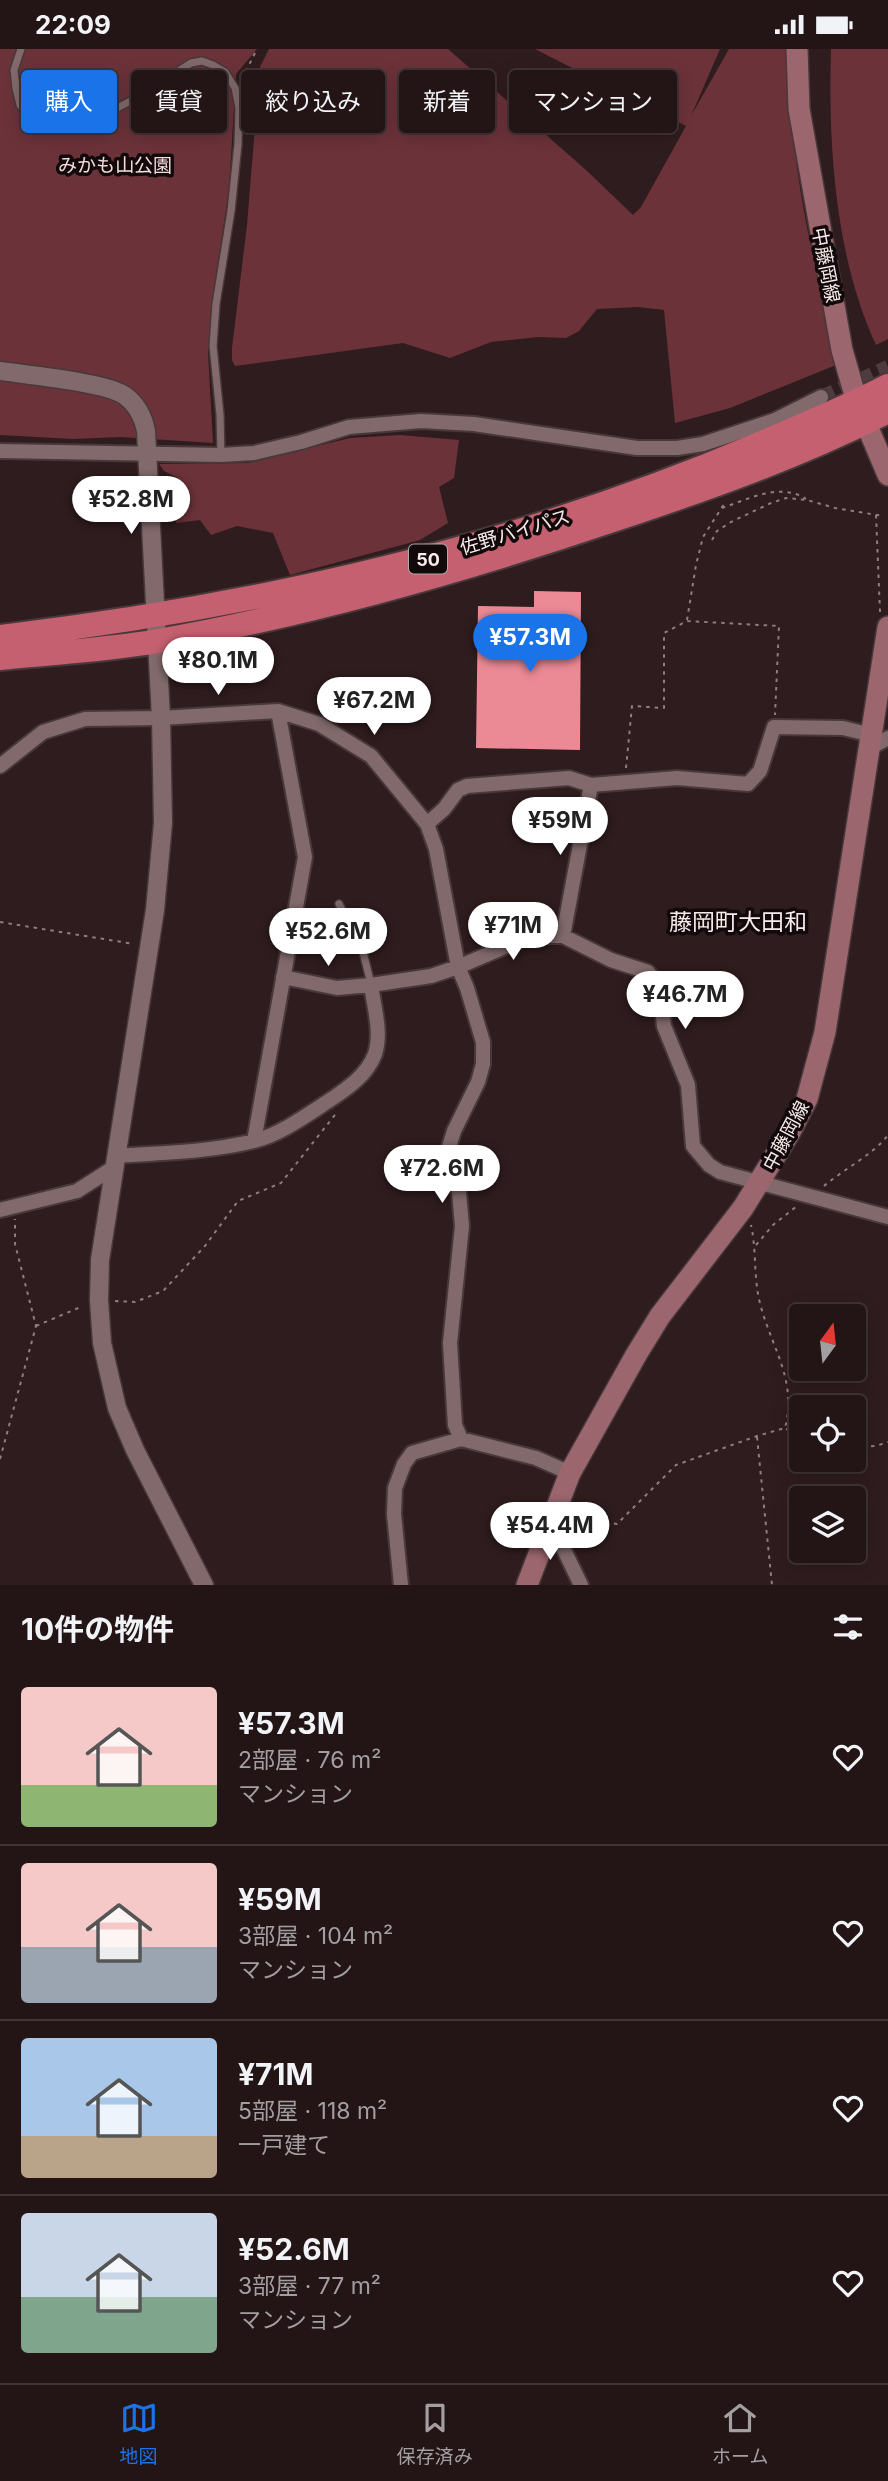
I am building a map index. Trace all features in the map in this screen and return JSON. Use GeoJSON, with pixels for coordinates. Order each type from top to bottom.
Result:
{"type":"FeatureCollection","features":[{"type":"Feature","properties":{"kind":"highway","name":"佐野バイパス"},"geometry":{"type":"LineString","coordinates":[[0,658],[156,629],[341,601],[439,576],[546,543],[729,480],[862,412],[888,386]]}},
{"type":"Feature","properties":{"kind":"highway","name":"佐野バイパス"},"geometry":{"type":"LineString","coordinates":[[0,638],[156,629],[430,559],[543,526],[862,412],[888,411]]}},
{"type":"Feature","properties":{"kind":"main road","name":"中藤岡線"},"geometry":{"type":"LineString","coordinates":[[797,49],[799,109],[842,350],[862,412],[888,475]]}},
{"type":"Feature","properties":{"kind":"main road","name":"中藤岡線"},"geometry":{"type":"LineString","coordinates":[[527,1585],[570,1473],[636,1355],[660,1316],[743,1208],[807,1099],[825,1033],[880,743],[888,627]]}},
{"type":"Feature","properties":{"kind":"street"},"geometry":{"type":"LineString","coordinates":[[0,371],[101,387],[125,395],[141,412],[146,431],[161,718],[163,823],[149,947],[100,1259],[99,1300],[102,1343],[117,1408],[135,1450],[204,1585]]}},
{"type":"Feature","properties":{"kind":"street"},"geometry":{"type":"LineString","coordinates":[[0,451],[220,455],[254,453],[349,427],[421,421],[474,424],[637,448],[677,448],[703,444],[762,424],[821,397]]}},
{"type":"Feature","properties":{"kind":"street"},"geometry":{"type":"LineString","coordinates":[[254,1141],[305,857],[278,711]]}},
{"type":"Feature","properties":{"kind":"street"},"geometry":{"type":"LineString","coordinates":[[0,766],[43,732],[85,719],[161,718],[278,711],[327,728],[371,756],[427,824],[436,849],[457,967],[476,1014],[483,1042],[483,1064],[474,1093],[454,1131],[449,1147],[449,1157],[457,1170],[462,1226],[450,1343],[455,1425],[461,1439]]}},
{"type":"Feature","properties":{"kind":"street"},"geometry":{"type":"LineString","coordinates":[[427,824],[444,809],[458,790],[467,786],[569,778],[591,785],[677,778],[747,784],[760,771],[774,727],[843,728],[880,743]]}},
{"type":"Feature","properties":{"kind":"street"},"geometry":{"type":"LineString","coordinates":[[564,936],[591,785]]}},
{"type":"Feature","properties":{"kind":"street"},"geometry":{"type":"LineString","coordinates":[[284,977],[337,988],[371,985],[431,976],[530,936],[564,936],[611,960],[648,972],[660,987],[664,1026],[688,1085],[693,1146],[709,1165],[720,1172],[888,1217]]}},
{"type":"Feature","properties":{"kind":"street"},"geometry":{"type":"LineString","coordinates":[[0,1210],[77,1191],[114,1162],[254,1141],[290,1124],[352,1085],[366,1071],[375,1055],[378,1036],[371,985]]}},
{"type":"Feature","properties":{"kind":"street"},"geometry":{"type":"LineString","coordinates":[[401,1585],[394,1514],[395,1488],[404,1464],[412,1453],[461,1439],[536,1458],[570,1473]]}},
{"type":"Feature","properties":{"kind":"street"},"geometry":{"type":"LineString","coordinates":[[553,1518],[581,1585]]}},
{"type":"Feature","properties":{"kind":"lane"},"geometry":{"type":"LineString","coordinates":[[21,49],[14,70],[20,105],[32,119],[49,125],[75,127],[104,115],[191,63],[202,61],[213,65],[225,72],[235,88],[240,108],[238,144],[213,346],[220,415],[220,455]]}},
{"type":"Feature","properties":{"kind":"lane"},"geometry":{"type":"LineString","coordinates":[[338,904],[363,952],[371,985]]}},
{"type":"Feature","properties":{"kind":"path"},"geometry":{"type":"LineString","coordinates":[[235,88],[257,49]]}},
{"type":"Feature","properties":{"kind":"path"},"geometry":{"type":"LineString","coordinates":[[687,621],[703,537],[729,494],[729,480]]}},
{"type":"Feature","properties":{"kind":"path"},"geometry":{"type":"LineString","coordinates":[[722,508],[773,491],[788,491],[835,508],[883,516]]}},
{"type":"Feature","properties":{"kind":"path"},"geometry":{"type":"LineString","coordinates":[[712,540],[717,531],[731,522],[771,503],[786,498],[807,500]]}},
{"type":"Feature","properties":{"kind":"path"},"geometry":{"type":"LineString","coordinates":[[624,782],[632,706],[664,708],[663,633],[687,621],[779,626],[774,727]]}},
{"type":"Feature","properties":{"kind":"path"},"geometry":{"type":"LineString","coordinates":[[0,922],[149,947]]}},
{"type":"Feature","properties":{"kind":"path"},"geometry":{"type":"LineString","coordinates":[[36,1326],[99,1300],[135,1303],[163,1291],[205,1246],[238,1201],[281,1183],[326,1129],[344,1103],[352,1085]]}},
{"type":"Feature","properties":{"kind":"path"},"geometry":{"type":"LineString","coordinates":[[743,1208],[752,1226],[760,1305],[784,1367],[788,1394],[785,1428]]}},
{"type":"Feature","properties":{"kind":"path"},"geometry":{"type":"LineString","coordinates":[[0,1459],[36,1326],[15,1244],[15,1215]]}},
{"type":"Feature","properties":{"kind":"path"},"geometry":{"type":"LineString","coordinates":[[553,1518],[618,1524],[676,1465],[757,1436],[785,1428],[789,1429]]}},
{"type":"Feature","properties":{"kind":"path"},"geometry":{"type":"LineString","coordinates":[[757,1436],[772,1585]]}},
{"type":"Feature","properties":{"kind":"path"},"geometry":{"type":"LineString","coordinates":[[866,1446],[888,1442]]}},
{"type":"Feature","properties":{"kind":"green space","name":"みかも山公園"},"geometry":{"type":"Polygon","coordinates":[[[0,49],[257,49],[236,74],[229,190],[214,288],[208,353],[213,443],[121,437],[73,439],[0,435],[0,49]]]}},
{"type":"Feature","properties":{"kind":"green space"},"geometry":{"type":"Polygon","coordinates":[[[269,49],[448,49],[472,70],[399,70],[399,133],[495,133],[495,90],[509,102],[509,133],[544,133],[633,215],[641,207],[686,126],[677,121],[677,70],[576,70],[535,49],[720,49],[691,116],[729,49],[792,49],[792,120],[800,189],[818,277],[841,363],[730,408],[675,423],[664,310],[638,307],[597,309],[579,331],[566,338],[538,337],[491,342],[450,358],[403,343],[235,366],[232,348],[247,225],[254,133],[385,133],[385,70],[259,69],[269,49]]]}},
{"type":"Feature","properties":{"kind":"green space"},"geometry":{"type":"Polygon","coordinates":[[[831,49],[888,49],[888,339],[876,345],[851,275],[837,200],[831,123],[831,49]]]}},
{"type":"Feature","properties":{"kind":"green space"},"geometry":{"type":"Polygon","coordinates":[[[400,435],[459,440],[454,478],[439,487],[448,523],[420,540],[290,575],[273,533],[237,526],[211,535],[200,520],[176,523],[178,490],[160,490],[158,484],[170,478],[178,478],[164,471],[159,464],[248,463],[350,438],[400,435]]]}},
{"type":"Feature","properties":{"kind":"building"},"geometry":{"type":"Polygon","coordinates":[[[534,591],[581,592],[580,750],[476,748],[478,606],[534,607],[534,591]]]}},
{"type":"Feature","properties":{"kind":"tunnel"},"geometry":{"type":"LineString","coordinates":[[821,397],[888,367]]}},
{"type":"Feature","properties":{"kind":"district","name":"藤岡町大田和"},"geometry":{"type":"Point","coordinates":[738,922]}}]}
